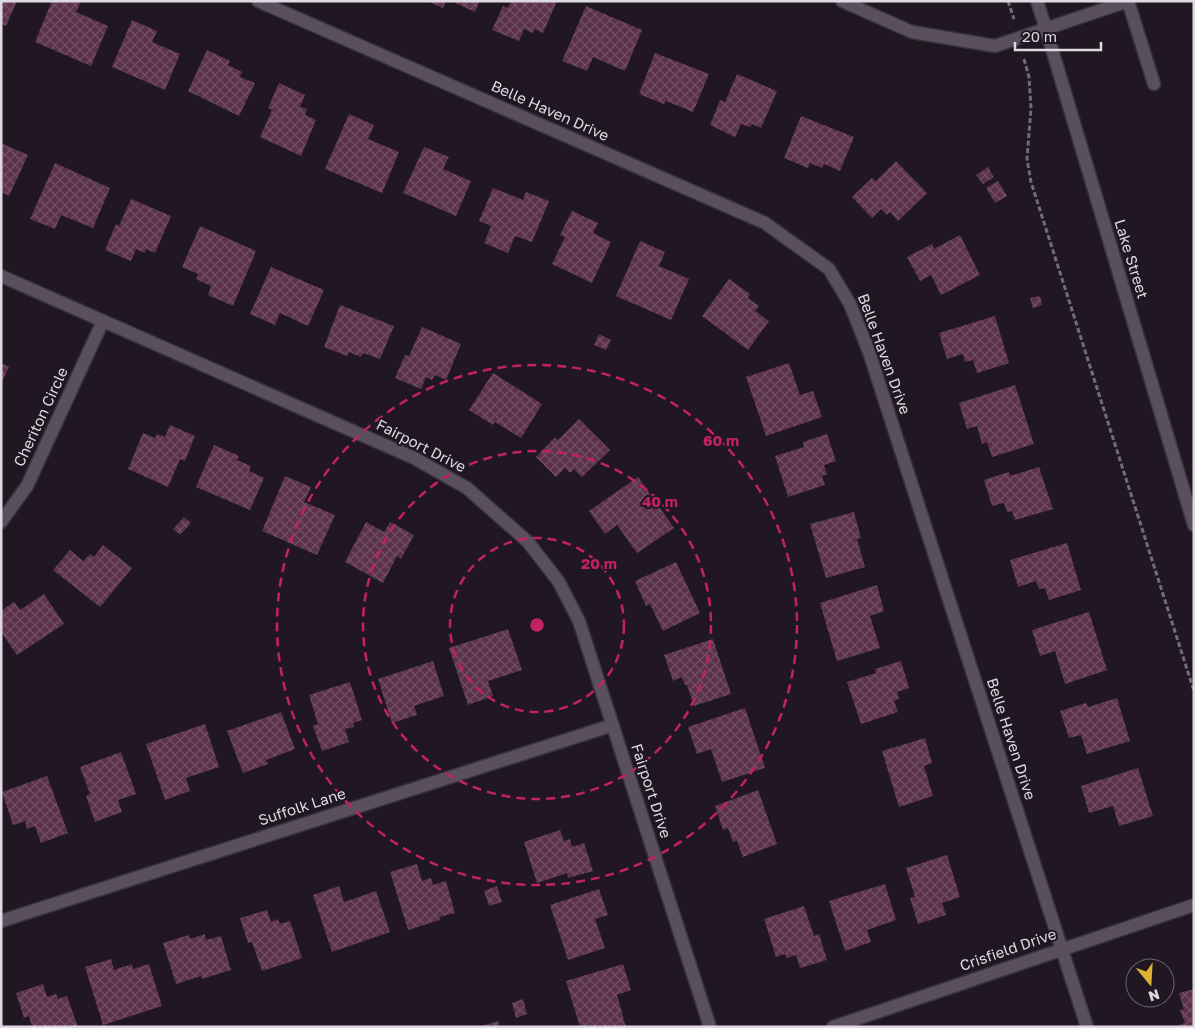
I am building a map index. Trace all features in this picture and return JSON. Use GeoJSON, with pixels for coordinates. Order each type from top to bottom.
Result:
{"type":"FeatureCollection","features":[{"type":"Feature","properties":{"kind":"street","name":"Belle Haven Drive"},"geometry":{"type":"LineString","coordinates":[[258,1],[765,223],[829,269],[850,304],[869,352],[1086,1027]]}},
{"type":"Feature","properties":{"kind":"street"},"geometry":{"type":"LineString","coordinates":[[842,1],[912,32],[995,46],[1128,1],[1154,84]]}},
{"type":"Feature","properties":{"kind":"street","name":"Lake Street"},"geometry":{"type":"LineString","coordinates":[[1037,1],[1193,524]]}},
{"type":"Feature","properties":{"kind":"street","name":"Fairport Drive"},"geometry":{"type":"LineString","coordinates":[[1,276],[414,458],[467,488],[528,542],[559,582],[579,621],[710,1027]]}},
{"type":"Feature","properties":{"kind":"street","name":"Cheriton Circle"},"geometry":{"type":"LineString","coordinates":[[1,522],[27,486],[103,321]]}},
{"type":"Feature","properties":{"kind":"street","name":"Suffolk Lane"},"geometry":{"type":"LineString","coordinates":[[1,921],[612,725]]}},
{"type":"Feature","properties":{"kind":"street","name":"Crisfield Drive"},"geometry":{"type":"LineString","coordinates":[[833,1027],[1194,905]]}},
{"type":"Feature","properties":{"kind":"path"},"geometry":{"type":"LineString","coordinates":[[1008,1],[1029,77],[1030,108],[1027,160],[1030,182],[1194,692]]}},
{"type":"Feature","properties":{"kind":"building"},"geometry":{"type":"Polygon","coordinates":[[[1,1],[17,1],[6,26],[1,24],[1,1]]]}},
{"type":"Feature","properties":{"kind":"building"},"geometry":{"type":"Polygon","coordinates":[[[52,1],[81,1],[76,12],[108,26],[91,66],[35,42],[52,1]]]}},
{"type":"Feature","properties":{"kind":"building"},"geometry":{"type":"Polygon","coordinates":[[[427,1],[446,1],[443,8],[427,1]]]}},
{"type":"Feature","properties":{"kind":"building"},"geometry":{"type":"Polygon","coordinates":[[[451,1],[480,1],[475,12],[451,1]]]}},
{"type":"Feature","properties":{"kind":"building"},"geometry":{"type":"Polygon","coordinates":[[[511,1],[557,1],[543,33],[535,29],[533,33],[524,29],[519,41],[492,30],[503,6],[508,8],[511,1]]]}},
{"type":"Feature","properties":{"kind":"building"},"geometry":{"type":"Polygon","coordinates":[[[586,6],[642,30],[625,71],[593,57],[587,71],[562,61],[586,6]]]}},
{"type":"Feature","properties":{"kind":"building"},"geometry":{"type":"Polygon","coordinates":[[[132,20],[157,31],[152,42],[180,54],[165,90],[112,67],[132,20]]]}},
{"type":"Feature","properties":{"kind":"building"},"geometry":{"type":"Polygon","coordinates":[[[207,50],[230,61],[228,65],[242,72],[240,77],[255,83],[239,116],[188,91],[207,50]]]}},
{"type":"Feature","properties":{"kind":"building"},"geometry":{"type":"Polygon","coordinates":[[[655,53],[709,74],[693,112],[666,101],[664,104],[639,94],[655,53]]]}},
{"type":"Feature","properties":{"kind":"building"},"geometry":{"type":"Polygon","coordinates":[[[737,74],[777,91],[761,128],[752,124],[750,127],[741,124],[735,137],[710,125],[720,100],[725,102],[737,74]]]}},
{"type":"Feature","properties":{"kind":"building"},"geometry":{"type":"Polygon","coordinates":[[[279,83],[305,95],[300,107],[307,109],[305,115],[316,120],[301,156],[260,137],[272,110],[268,108],[279,83]]]}},
{"type":"Feature","properties":{"kind":"building"},"geometry":{"type":"Polygon","coordinates":[[[349,114],[374,125],[368,139],[399,152],[382,193],[325,169],[349,114]]]}},
{"type":"Feature","properties":{"kind":"building"},"geometry":{"type":"Polygon","coordinates":[[[801,116],[854,137],[840,171],[824,164],[822,168],[810,163],[808,168],[784,158],[801,116]]]}},
{"type":"Feature","properties":{"kind":"building"},"geometry":{"type":"Polygon","coordinates":[[[1,143],[28,155],[9,196],[1,192],[1,143]]]}},
{"type":"Feature","properties":{"kind":"building"},"geometry":{"type":"Polygon","coordinates":[[[424,147],[449,157],[443,169],[471,181],[456,216],[403,193],[424,147]]]}},
{"type":"Feature","properties":{"kind":"building"},"geometry":{"type":"Polygon","coordinates":[[[896,161],[927,193],[898,221],[890,212],[887,215],[881,209],[872,218],[852,197],[872,178],[876,181],[896,161]]]}},
{"type":"Feature","properties":{"kind":"building"},"geometry":{"type":"Polygon","coordinates":[[[55,163],[110,188],[93,228],[61,215],[55,229],[30,219],[55,163]]]}},
{"type":"Feature","properties":{"kind":"building"},"geometry":{"type":"Polygon","coordinates":[[[988,167],[994,177],[983,184],[976,175],[988,167]]]}},
{"type":"Feature","properties":{"kind":"building"},"geometry":{"type":"Polygon","coordinates":[[[998,181],[1007,196],[995,203],[986,188],[998,181]]]}},
{"type":"Feature","properties":{"kind":"building"},"geometry":{"type":"Polygon","coordinates":[[[493,188],[523,200],[526,192],[549,201],[532,242],[515,236],[508,253],[484,243],[491,226],[479,221],[493,188]]]}},
{"type":"Feature","properties":{"kind":"building"},"geometry":{"type":"Polygon","coordinates":[[[131,199],[171,216],[155,253],[146,249],[145,253],[136,249],[131,261],[105,250],[116,224],[119,226],[131,199]]]}},
{"type":"Feature","properties":{"kind":"building"},"geometry":{"type":"Polygon","coordinates":[[[572,211],[598,223],[593,233],[611,242],[592,283],[552,264],[565,237],[560,235],[572,211]]]}},
{"type":"Feature","properties":{"kind":"building"},"geometry":{"type":"Polygon","coordinates":[[[200,226],[256,251],[233,306],[208,295],[211,286],[196,279],[198,274],[182,267],[200,226]]]}},
{"type":"Feature","properties":{"kind":"building"},"geometry":{"type":"Polygon","coordinates":[[[960,235],[980,275],[941,295],[931,275],[920,281],[907,257],[932,244],[934,249],[960,235]]]}},
{"type":"Feature","properties":{"kind":"building"},"geometry":{"type":"Polygon","coordinates":[[[640,241],[665,252],[659,266],[689,279],[671,320],[616,296],[640,241]]]}},
{"type":"Feature","properties":{"kind":"building"},"geometry":{"type":"Polygon","coordinates":[[[271,267],[324,290],[308,326],[280,313],[275,325],[250,314],[271,267]]]}},
{"type":"Feature","properties":{"kind":"building"},"geometry":{"type":"Polygon","coordinates":[[[729,279],[750,294],[748,298],[759,306],[755,311],[769,321],[748,350],[702,316],[729,279]]]}},
{"type":"Feature","properties":{"kind":"building"},"geometry":{"type":"Polygon","coordinates":[[[1040,296],[1042,305],[1033,308],[1030,298],[1040,296]]]}},
{"type":"Feature","properties":{"kind":"building"},"geometry":{"type":"Polygon","coordinates":[[[340,305],[394,326],[380,359],[363,353],[361,357],[349,352],[347,356],[324,347],[340,305]]]}},
{"type":"Feature","properties":{"kind":"building"},"geometry":{"type":"Polygon","coordinates":[[[995,316],[1009,363],[977,373],[973,360],[965,362],[963,354],[947,359],[939,333],[995,316]]]}},
{"type":"Feature","properties":{"kind":"building"},"geometry":{"type":"Polygon","coordinates":[[[422,327],[461,344],[446,380],[435,375],[432,380],[426,377],[421,389],[395,378],[405,355],[409,356],[422,327]]]}},
{"type":"Feature","properties":{"kind":"building"},"geometry":{"type":"Polygon","coordinates":[[[599,334],[611,340],[606,350],[594,345],[599,334]]]}},
{"type":"Feature","properties":{"kind":"building"},"geometry":{"type":"Polygon","coordinates":[[[1,363],[9,367],[1,384],[1,363]]]}},
{"type":"Feature","properties":{"kind":"building"},"geometry":{"type":"Polygon","coordinates":[[[789,363],[800,395],[813,391],[822,417],[766,436],[746,377],[789,363]]]}},
{"type":"Feature","properties":{"kind":"building"},"geometry":{"type":"Polygon","coordinates":[[[493,373],[542,404],[521,438],[495,422],[493,425],[469,410],[493,373]]]}},
{"type":"Feature","properties":{"kind":"building"},"geometry":{"type":"Polygon","coordinates":[[[1015,385],[1034,444],[992,457],[987,442],[982,444],[977,426],[967,429],[959,403],[1015,385]]]}},
{"type":"Feature","properties":{"kind":"building"},"geometry":{"type":"Polygon","coordinates":[[[579,419],[610,450],[582,477],[574,469],[570,473],[565,468],[556,477],[536,457],[555,437],[558,440],[579,419]]]}},
{"type":"Feature","properties":{"kind":"building"},"geometry":{"type":"Polygon","coordinates":[[[170,425],[195,436],[185,461],[180,459],[168,487],[128,469],[143,433],[155,438],[157,434],[165,437],[170,425]]]}},
{"type":"Feature","properties":{"kind":"building"},"geometry":{"type":"Polygon","coordinates":[[[827,434],[836,461],[824,465],[827,474],[822,476],[825,485],[788,497],[775,456],[804,447],[803,442],[827,434]]]}},
{"type":"Feature","properties":{"kind":"building"},"geometry":{"type":"Polygon","coordinates":[[[214,445],[239,456],[237,460],[251,466],[249,471],[264,478],[250,510],[196,487],[214,445]]]}},
{"type":"Feature","properties":{"kind":"building"},"geometry":{"type":"Polygon","coordinates":[[[1039,467],[1053,509],[1015,520],[1012,511],[1007,512],[1004,503],[992,506],[984,480],[1009,472],[1010,476],[1039,467]]]}},
{"type":"Feature","properties":{"kind":"building"},"geometry":{"type":"Polygon","coordinates":[[[285,476],[311,487],[304,502],[335,515],[317,555],[262,531],[285,476]]]}},
{"type":"Feature","properties":{"kind":"building"},"geometry":{"type":"Polygon","coordinates":[[[638,477],[674,528],[637,553],[617,525],[605,534],[589,511],[638,477]]]}},
{"type":"Feature","properties":{"kind":"building"},"geometry":{"type":"Polygon","coordinates":[[[854,512],[861,538],[857,539],[865,567],[826,578],[810,524],[854,512]]]}},
{"type":"Feature","properties":{"kind":"building"},"geometry":{"type":"Polygon","coordinates":[[[184,517],[191,523],[180,535],[173,529],[184,517]]]}},
{"type":"Feature","properties":{"kind":"building"},"geometry":{"type":"Polygon","coordinates":[[[366,522],[384,532],[390,522],[414,535],[401,559],[397,556],[383,583],[345,562],[366,522]]]}},
{"type":"Feature","properties":{"kind":"building"},"geometry":{"type":"Polygon","coordinates":[[[1067,543],[1081,590],[1049,600],[1045,588],[1039,589],[1036,581],[1018,587],[1010,560],[1067,543]]]}},
{"type":"Feature","properties":{"kind":"building"},"geometry":{"type":"Polygon","coordinates":[[[103,545],[132,568],[100,607],[53,570],[70,550],[83,561],[90,554],[94,557],[103,545]]]}},
{"type":"Feature","properties":{"kind":"building"},"geometry":{"type":"Polygon","coordinates":[[[676,562],[700,613],[663,631],[650,604],[646,606],[635,581],[676,562]]]}},
{"type":"Feature","properties":{"kind":"building"},"geometry":{"type":"Polygon","coordinates":[[[877,585],[884,611],[870,616],[880,648],[837,661],[820,603],[877,585]]]}},
{"type":"Feature","properties":{"kind":"building"},"geometry":{"type":"Polygon","coordinates":[[[44,594],[64,624],[17,655],[1,632],[1,611],[14,602],[20,610],[44,594]]]}},
{"type":"Feature","properties":{"kind":"building"},"geometry":{"type":"Polygon","coordinates":[[[1089,612],[1107,670],[1065,684],[1055,651],[1040,656],[1032,630],[1089,612]]]}},
{"type":"Feature","properties":{"kind":"building"},"geometry":{"type":"Polygon","coordinates":[[[508,629],[522,670],[488,681],[493,696],[468,705],[449,648],[508,629]]]}},
{"type":"Feature","properties":{"kind":"building"},"geometry":{"type":"Polygon","coordinates":[[[713,639],[731,694],[694,706],[687,685],[685,685],[682,677],[673,681],[664,655],[713,639]]]}},
{"type":"Feature","properties":{"kind":"building"},"geometry":{"type":"Polygon","coordinates":[[[433,661],[444,696],[414,706],[417,715],[392,723],[378,679],[433,661]]]}},
{"type":"Feature","properties":{"kind":"building"},"geometry":{"type":"Polygon","coordinates":[[[901,661],[909,688],[897,692],[899,699],[894,701],[898,712],[861,724],[847,682],[876,673],[875,669],[901,661]]]}},
{"type":"Feature","properties":{"kind":"building"},"geometry":{"type":"Polygon","coordinates":[[[350,682],[362,720],[353,723],[354,727],[345,729],[349,742],[322,751],[313,726],[318,724],[309,695],[350,682]]]}},
{"type":"Feature","properties":{"kind":"building"},"geometry":{"type":"Polygon","coordinates":[[[1117,698],[1130,741],[1087,754],[1081,735],[1069,738],[1060,711],[1086,703],[1088,707],[1117,698]]]}},
{"type":"Feature","properties":{"kind":"building"},"geometry":{"type":"Polygon","coordinates":[[[745,708],[765,768],[722,782],[711,749],[697,754],[688,727],[745,708]]]}},
{"type":"Feature","properties":{"kind":"building"},"geometry":{"type":"Polygon","coordinates":[[[281,712],[295,749],[266,760],[268,764],[243,773],[227,731],[281,712]]]}},
{"type":"Feature","properties":{"kind":"building"},"geometry":{"type":"Polygon","coordinates":[[[205,724],[219,767],[186,778],[190,791],[165,800],[146,744],[205,724]]]}},
{"type":"Feature","properties":{"kind":"building"},"geometry":{"type":"Polygon","coordinates":[[[925,738],[932,763],[924,766],[933,796],[899,807],[882,751],[925,738]]]}},
{"type":"Feature","properties":{"kind":"building"},"geometry":{"type":"Polygon","coordinates":[[[121,752],[136,794],[118,800],[122,812],[95,822],[86,796],[90,794],[80,767],[121,752]]]}},
{"type":"Feature","properties":{"kind":"building"},"geometry":{"type":"Polygon","coordinates":[[[1138,768],[1153,816],[1119,826],[1113,806],[1089,813],[1081,786],[1138,768]]]}},
{"type":"Feature","properties":{"kind":"building"},"geometry":{"type":"Polygon","coordinates":[[[47,776],[68,833],[41,843],[35,826],[27,829],[25,821],[13,825],[2,792],[47,776]]]}},
{"type":"Feature","properties":{"kind":"building"},"geometry":{"type":"Polygon","coordinates":[[[758,790],[777,844],[743,857],[737,841],[733,842],[728,828],[723,830],[715,806],[758,790]]]}},
{"type":"Feature","properties":{"kind":"building"},"geometry":{"type":"Polygon","coordinates":[[[560,830],[564,841],[570,839],[572,847],[584,843],[593,871],[568,878],[567,873],[537,883],[524,842],[560,830]]]}},
{"type":"Feature","properties":{"kind":"building"},"geometry":{"type":"Polygon","coordinates":[[[947,855],[960,897],[942,903],[946,915],[918,924],[910,898],[915,897],[906,868],[947,855]]]}},
{"type":"Feature","properties":{"kind":"building"},"geometry":{"type":"Polygon","coordinates":[[[417,864],[422,881],[431,878],[433,885],[446,881],[455,913],[439,917],[440,920],[408,930],[390,872],[417,864]]]}},
{"type":"Feature","properties":{"kind":"building"},"geometry":{"type":"Polygon","coordinates":[[[885,884],[896,920],[867,930],[871,942],[845,951],[829,901],[885,884]]]}},
{"type":"Feature","properties":{"kind":"building"},"geometry":{"type":"Polygon","coordinates":[[[339,886],[344,902],[376,891],[390,932],[332,952],[313,895],[339,886]]]}},
{"type":"Feature","properties":{"kind":"building"},"geometry":{"type":"Polygon","coordinates":[[[497,886],[502,902],[489,906],[484,891],[497,886]]]}},
{"type":"Feature","properties":{"kind":"building"},"geometry":{"type":"Polygon","coordinates":[[[599,889],[608,915],[595,919],[605,948],[568,960],[550,905],[599,889]]]}},
{"type":"Feature","properties":{"kind":"building"},"geometry":{"type":"Polygon","coordinates":[[[804,906],[814,936],[819,934],[827,960],[800,968],[796,955],[787,958],[785,954],[776,957],[764,919],[804,906]]]}},
{"type":"Feature","properties":{"kind":"building"},"geometry":{"type":"Polygon","coordinates":[[[267,910],[271,922],[278,919],[280,924],[290,921],[302,958],[262,971],[252,942],[248,943],[240,918],[267,910]]]}},
{"type":"Feature","properties":{"kind":"building"},"geometry":{"type":"Polygon","coordinates":[[[205,934],[206,940],[221,936],[231,970],[202,979],[201,976],[176,984],[163,943],[189,935],[190,939],[205,934]]]}},
{"type":"Feature","properties":{"kind":"building"},"geometry":{"type":"Polygon","coordinates":[[[111,959],[114,970],[132,964],[133,969],[149,964],[162,1006],[103,1025],[85,967],[111,959]]]}},
{"type":"Feature","properties":{"kind":"building"},"geometry":{"type":"Polygon","coordinates":[[[623,964],[631,990],[617,995],[626,1027],[580,1027],[566,981],[623,964]]]}},
{"type":"Feature","properties":{"kind":"building"},"geometry":{"type":"Polygon","coordinates":[[[43,984],[47,997],[56,994],[58,999],[67,996],[78,1027],[32,1027],[29,1016],[24,1018],[16,993],[43,984]]]}},
{"type":"Feature","properties":{"kind":"building"},"geometry":{"type":"Polygon","coordinates":[[[1194,989],[1194,1027],[1174,1027],[1185,1023],[1180,1010],[1184,1009],[1179,993],[1194,989]]]}},
{"type":"Feature","properties":{"kind":"building"},"geometry":{"type":"Polygon","coordinates":[[[523,999],[527,1014],[516,1018],[512,1003],[523,999]]]}},
{"type":"Feature","properties":{"kind":"building"},"geometry":{"type":"Polygon","coordinates":[[[498,1021],[500,1027],[481,1026],[498,1021]]]}}]}
